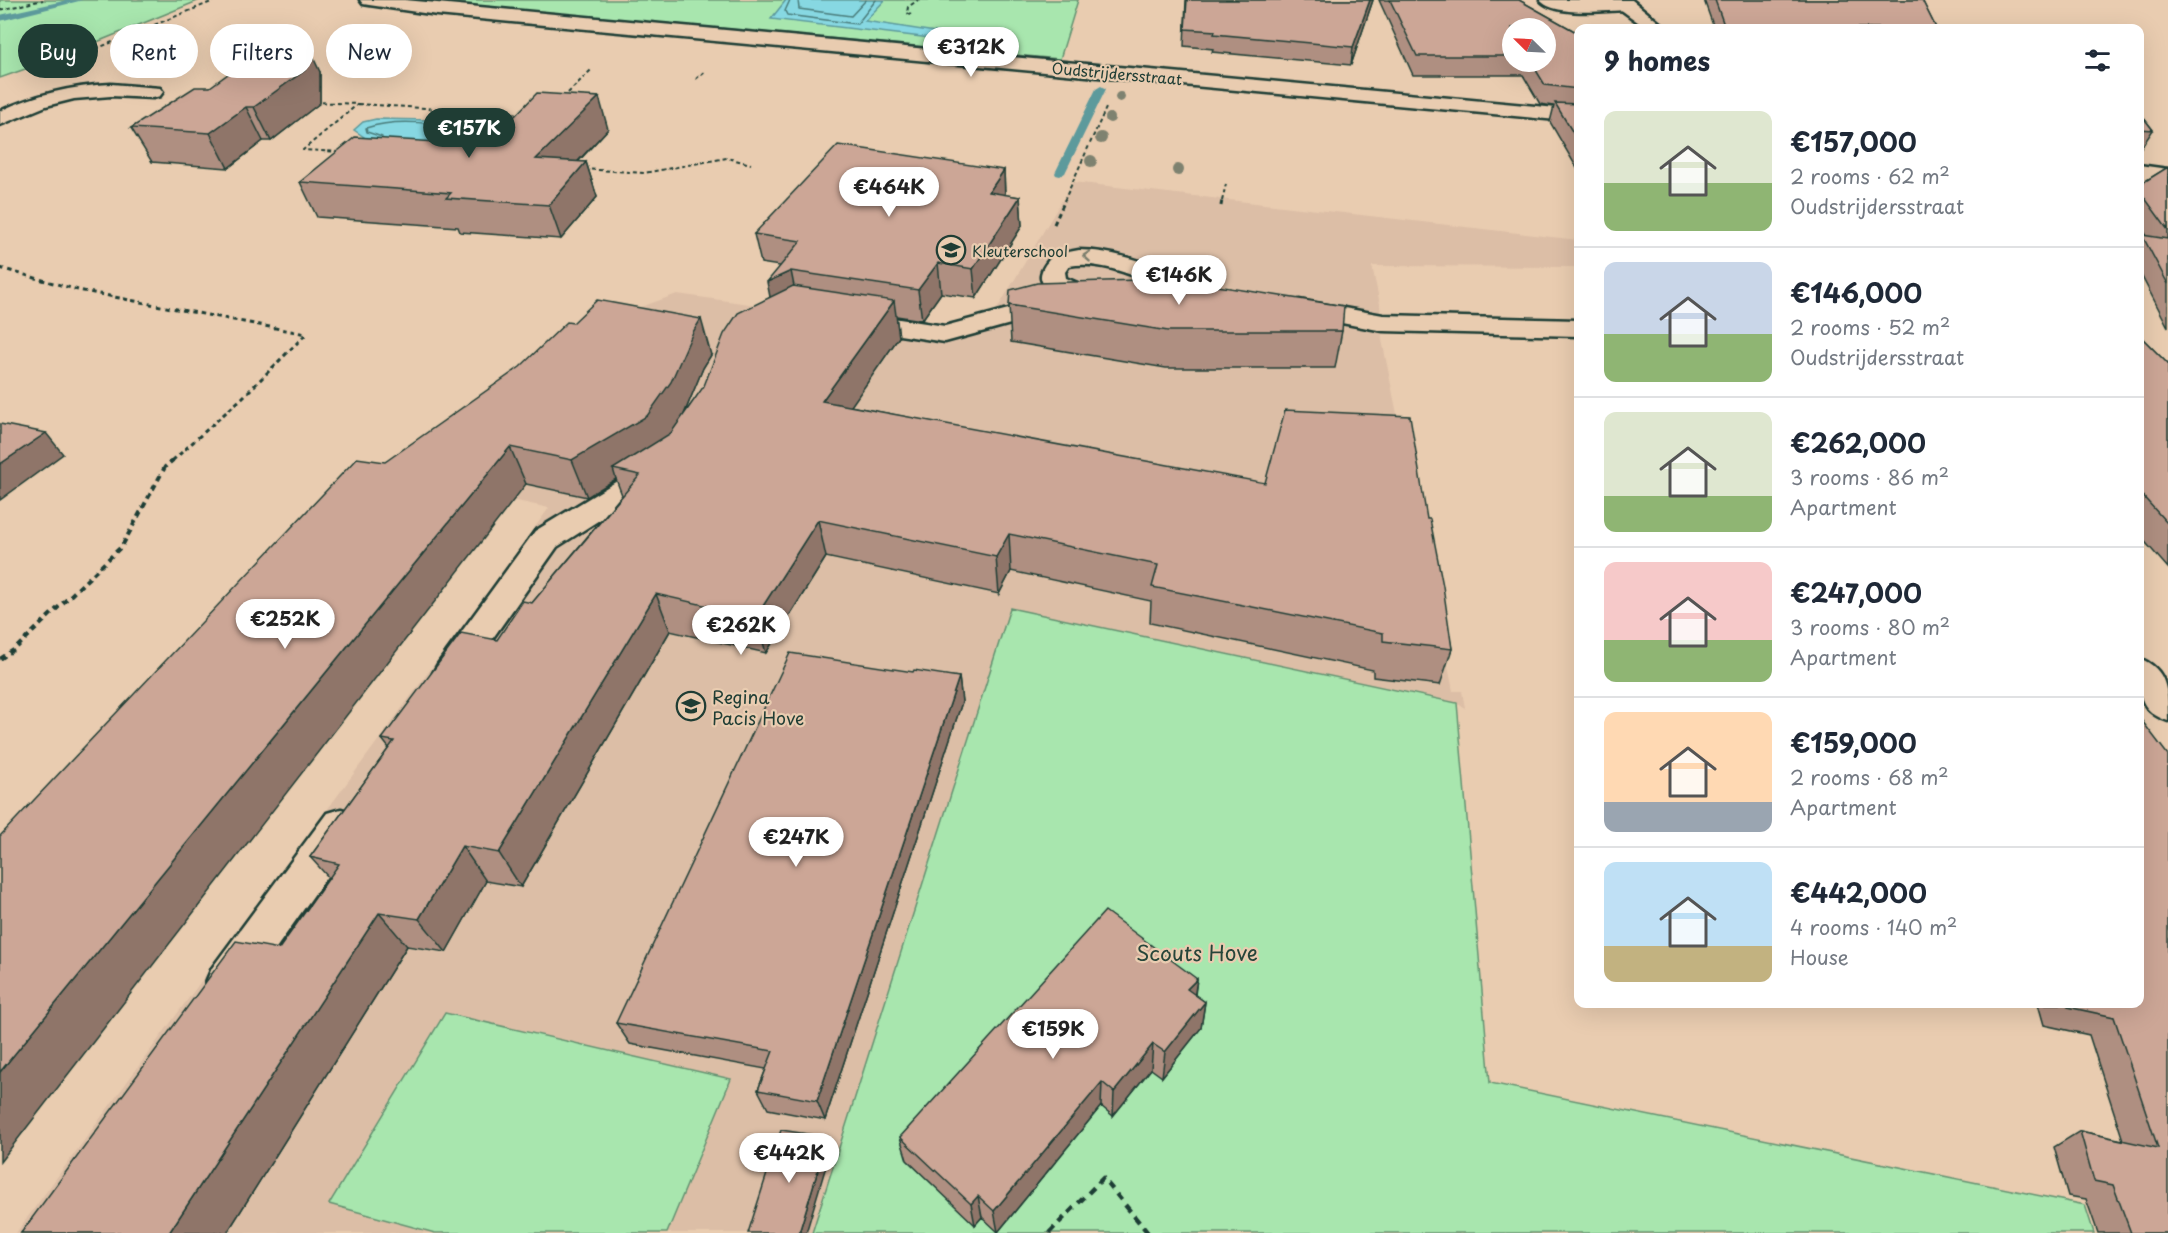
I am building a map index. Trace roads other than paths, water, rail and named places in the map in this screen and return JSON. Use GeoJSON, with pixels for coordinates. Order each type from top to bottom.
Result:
{"type":"FeatureCollection","features":[{"type":"Feature","properties":{"kind":"street","name":"Oudstrijdersstraat"},"geometry":{"type":"LineString","coordinates":[[369,0],[437,10],[1574,116]]}},
{"type":"Feature","properties":{"kind":"street"},"geometry":{"type":"LineString","coordinates":[[1549,0],[1566,6],[1628,6],[1652,24]]}},
{"type":"Feature","properties":{"kind":"street"},"geometry":{"type":"LineString","coordinates":[[1628,6],[1642,24]]}},
{"type":"Feature","properties":{"kind":"street"},"geometry":{"type":"LineString","coordinates":[[0,119],[40,100],[71,91],[105,89],[153,92]]}},
{"type":"Feature","properties":{"kind":"street"},"geometry":{"type":"LineString","coordinates":[[2144,173],[2168,176]]}},
{"type":"Feature","properties":{"kind":"street"},"geometry":{"type":"LineString","coordinates":[[1182,286],[1083,293],[1062,287],[1054,281],[1053,272],[1061,260],[1074,256],[1096,256],[1120,262],[1182,286],[1227,295]]}},
{"type":"Feature","properties":{"kind":"street"},"geometry":{"type":"LineString","coordinates":[[820,314],[945,334],[1119,292]]}},
{"type":"Feature","properties":{"kind":"street"},"geometry":{"type":"LineString","coordinates":[[1272,303],[1383,323],[1574,328]]}},
{"type":"Feature","properties":{"kind":"street"},"geometry":{"type":"LineString","coordinates":[[432,699],[546,538],[671,461],[685,441]]}},
{"type":"Feature","properties":{"kind":"street"},"geometry":{"type":"LineString","coordinates":[[2144,677],[2168,707]]}},
{"type":"Feature","properties":{"kind":"street"},"geometry":{"type":"LineString","coordinates":[[207,1010],[361,796]]}},
{"type":"Feature","properties":{"kind":"water"},"geometry":{"type":"Polygon","coordinates":[[[786,0],[885,0],[865,21],[986,40],[990,45],[976,48],[972,43],[771,19],[786,0]]]}},
{"type":"Feature","properties":{"kind":"water"},"geometry":{"type":"Polygon","coordinates":[[[376,119],[460,123],[477,128],[479,135],[469,144],[367,139],[354,130],[363,122],[376,119]]]}},
{"type":"Feature","properties":{"kind":"waterway"},"geometry":{"type":"LineString","coordinates":[[0,18],[79,0]]}},
{"type":"Feature","properties":{"kind":"waterway"},"geometry":{"type":"LineString","coordinates":[[1060,173],[1101,89]]}},
{"type":"Feature","properties":{"kind":"place","name":"Kleuterschool"},"geometry":{"type":"Point","coordinates":[951,250]}},
{"type":"Feature","properties":{"kind":"place","name":"Regina Pacis Hove"},"geometry":{"type":"Point","coordinates":[691,706]}},
{"type":"Feature","properties":{"kind":"park label","name":"Scouts Hove"},"geometry":{"type":"Point","coordinates":[1197,952]}}]}
